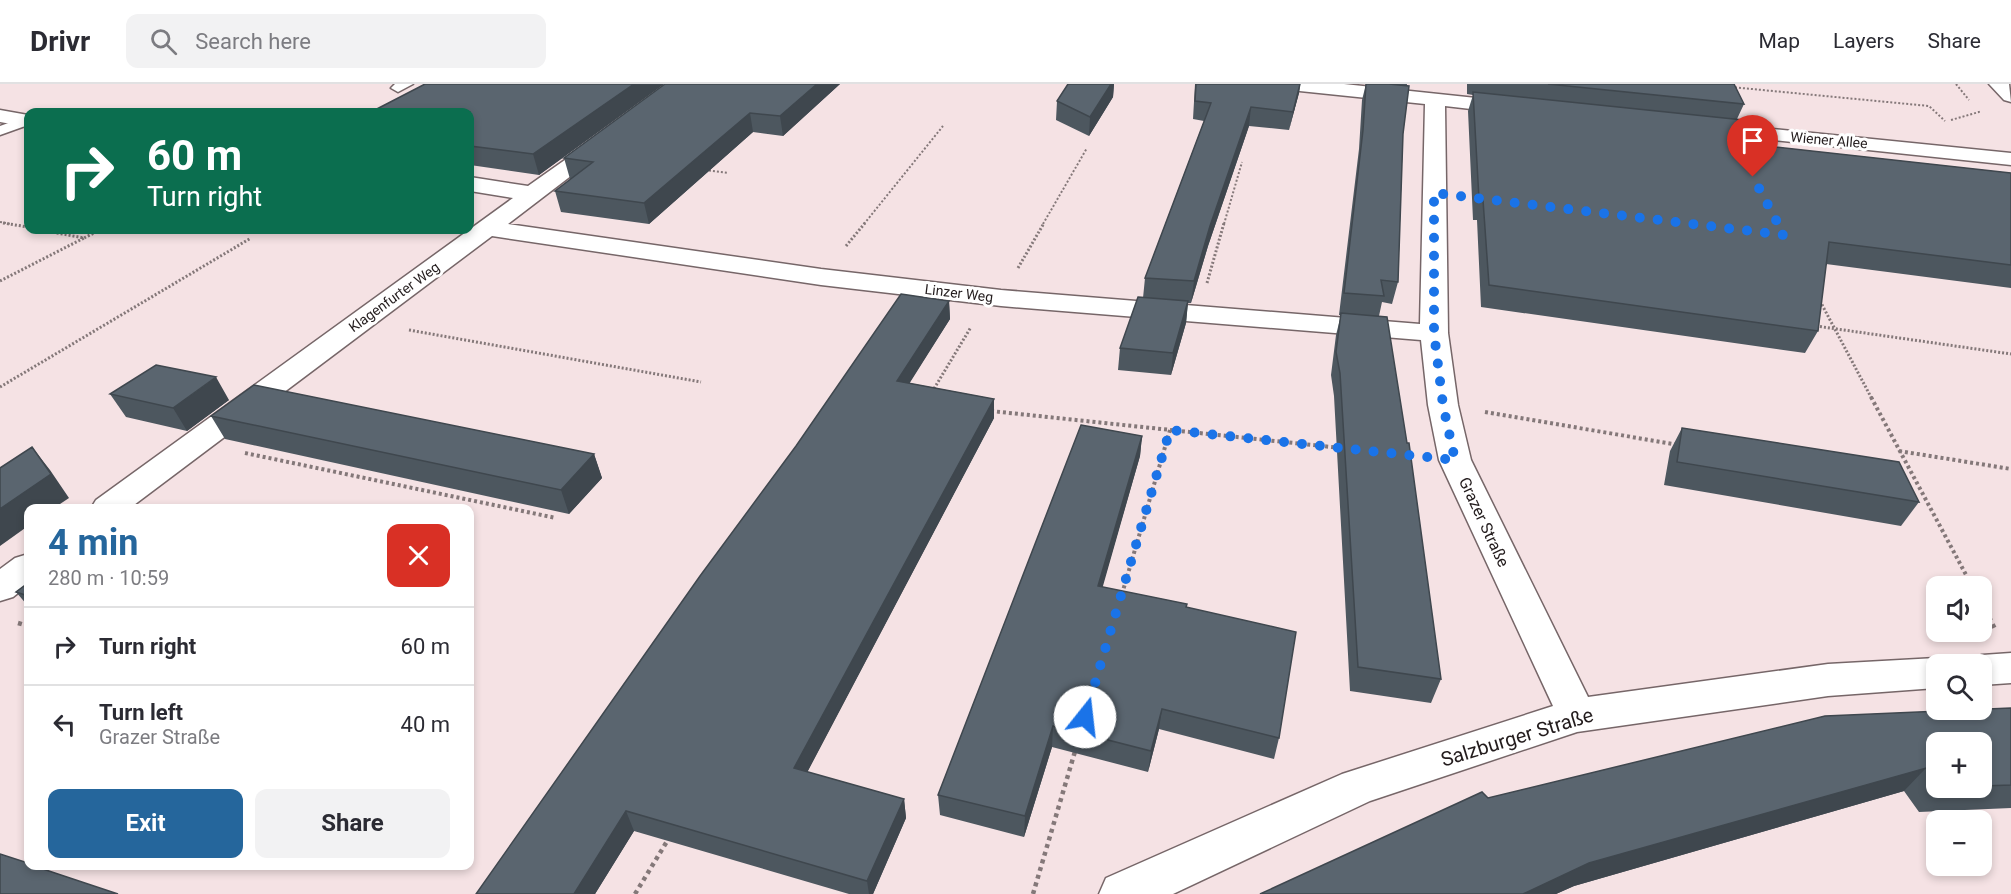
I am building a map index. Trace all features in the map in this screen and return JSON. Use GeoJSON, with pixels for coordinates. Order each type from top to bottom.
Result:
{"type":"FeatureCollection","features":[{"type":"Feature","properties":{"kind":"street"},"geometry":{"type":"LineString","coordinates":[[1296,84],[1529,109]]}},
{"type":"Feature","properties":{"kind":"street"},"geometry":{"type":"LineString","coordinates":[[1998,84],[2011,96]]}},
{"type":"Feature","properties":{"kind":"street","name":"Grazer Straße"},"geometry":{"type":"LineString","coordinates":[[1435,99],[1434,333],[1443,405],[1455,460],[1577,715]]}},
{"type":"Feature","properties":{"kind":"street"},"geometry":{"type":"LineString","coordinates":[[0,117],[24,120]]}},
{"type":"Feature","properties":{"kind":"street","name":"Wiener Allee"},"geometry":{"type":"LineString","coordinates":[[1694,127],[2011,159]]}},
{"type":"Feature","properties":{"kind":"street","name":"Klagenfurter Weg"},"geometry":{"type":"LineString","coordinates":[[113,504],[620,130]]}},
{"type":"Feature","properties":{"kind":"street"},"geometry":{"type":"LineString","coordinates":[[474,185],[534,194]]}},
{"type":"Feature","properties":{"kind":"street","name":"Linzer Weg"},"geometry":{"type":"LineString","coordinates":[[488,228],[821,277],[1001,298],[1434,333]]}},
{"type":"Feature","properties":{"kind":"street"},"geometry":{"type":"LineString","coordinates":[[0,588],[24,570]]}},
{"type":"Feature","properties":{"kind":"street"},"geometry":{"type":"LineString","coordinates":[[1992,669],[2011,668]]}},
{"type":"Feature","properties":{"kind":"street","name":"Salzburger Straße"},"geometry":{"type":"LineString","coordinates":[[1123,894],[1357,788],[1577,715],[1828,680],[1926,674]]}},
{"type":"Feature","properties":{"kind":"lane"},"geometry":{"type":"LineString","coordinates":[[0,131],[24,122]]}},
{"type":"Feature","properties":{"kind":"path"},"geometry":{"type":"LineString","coordinates":[[1756,133],[1734,102],[1726,86],[1929,106],[1945,121],[1979,112],[1956,84]]}},
{"type":"Feature","properties":{"kind":"path"},"geometry":{"type":"LineString","coordinates":[[821,277],[943,126]]}},
{"type":"Feature","properties":{"kind":"path"},"geometry":{"type":"LineString","coordinates":[[926,402],[978,316],[1001,298],[1088,148]]}},
{"type":"Feature","properties":{"kind":"path"},"geometry":{"type":"LineString","coordinates":[[1199,313],[1242,162]]}},
{"type":"Feature","properties":{"kind":"path"},"geometry":{"type":"LineString","coordinates":[[705,170],[728,173]]}},
{"type":"Feature","properties":{"kind":"path"},"geometry":{"type":"LineString","coordinates":[[0,222],[24,226]]}},
{"type":"Feature","properties":{"kind":"path"},"geometry":{"type":"LineString","coordinates":[[62,234],[84,238]]}},
{"type":"Feature","properties":{"kind":"path"},"geometry":{"type":"LineString","coordinates":[[0,281],[92,234]]}},
{"type":"Feature","properties":{"kind":"path"},"geometry":{"type":"LineString","coordinates":[[0,387],[251,238]]}},
{"type":"Feature","properties":{"kind":"path"},"geometry":{"type":"LineString","coordinates":[[1817,297],[1967,576]]}},
{"type":"Feature","properties":{"kind":"path"},"geometry":{"type":"LineString","coordinates":[[361,321],[701,382]]}},
{"type":"Feature","properties":{"kind":"path"},"geometry":{"type":"LineString","coordinates":[[1810,325],[2011,354]]}},
{"type":"Feature","properties":{"kind":"path"},"geometry":{"type":"LineString","coordinates":[[1443,405],[1686,446]]}},
{"type":"Feature","properties":{"kind":"path"},"geometry":{"type":"LineString","coordinates":[[983,410],[1348,448]]}},
{"type":"Feature","properties":{"kind":"path"},"geometry":{"type":"LineString","coordinates":[[1120,600],[1170,430]]}},
{"type":"Feature","properties":{"kind":"path"},"geometry":{"type":"LineString","coordinates":[[1898,450],[2011,469]]}},
{"type":"Feature","properties":{"kind":"path"},"geometry":{"type":"LineString","coordinates":[[239,451],[556,518]]}},
{"type":"Feature","properties":{"kind":"path"},"geometry":{"type":"LineString","coordinates":[[1906,484],[1918,486]]}},
{"type":"Feature","properties":{"kind":"path"},"geometry":{"type":"LineString","coordinates":[[17,622],[24,625]]}},
{"type":"Feature","properties":{"kind":"path"},"geometry":{"type":"LineString","coordinates":[[1033,894],[1077,747]]}},
{"type":"Feature","properties":{"kind":"path"},"geometry":{"type":"LineString","coordinates":[[635,894],[672,832]]}},
{"type":"Feature","properties":{"kind":"building"},"geometry":{"type":"Polygon","coordinates":[[[425,84],[634,84],[533,154],[474,147],[474,108],[379,108],[425,84]]]}},
{"type":"Feature","properties":{"kind":"building"},"geometry":{"type":"Polygon","coordinates":[[[665,84],[817,84],[780,116],[750,113],[644,203],[555,191],[593,162],[564,158],[665,84]]]}},
{"type":"Feature","properties":{"kind":"building"},"geometry":{"type":"Polygon","coordinates":[[[1068,84],[1111,84],[1090,117],[1057,101],[1068,84]]]}},
{"type":"Feature","properties":{"kind":"building"},"geometry":{"type":"Polygon","coordinates":[[[1196,84],[1300,84],[1293,112],[1251,107],[1210,226],[1194,281],[1145,278],[1211,103],[1195,101],[1196,84]]]}},
{"type":"Feature","properties":{"kind":"building"},"geometry":{"type":"Polygon","coordinates":[[[1366,84],[1409,86],[1403,134],[1398,282],[1381,280],[1384,296],[1344,293],[1363,130],[1366,84]]]}},
{"type":"Feature","properties":{"kind":"building"},"geometry":{"type":"Polygon","coordinates":[[[1548,84],[1734,84],[1744,104],[1548,84]]]}},
{"type":"Feature","properties":{"kind":"building"},"geometry":{"type":"Polygon","coordinates":[[[1473,92],[1753,121],[1767,146],[2011,173],[2011,265],[1829,242],[1818,331],[1489,285],[1483,200],[1479,199],[1473,92]]]}},
{"type":"Feature","properties":{"kind":"building"},"geometry":{"type":"Polygon","coordinates":[[[901,294],[949,301],[897,381],[994,399],[794,768],[904,799],[867,881],[626,811],[574,894],[476,894],[700,576],[796,446],[901,294]]]}},
{"type":"Feature","properties":{"kind":"building"},"geometry":{"type":"Polygon","coordinates":[[[1138,297],[1188,301],[1173,353],[1120,348],[1138,297]]]}},
{"type":"Feature","properties":{"kind":"building"},"geometry":{"type":"Polygon","coordinates":[[[1341,313],[1387,317],[1407,443],[1409,443],[1441,679],[1358,667],[1340,373],[1336,352],[1341,313]]]}},
{"type":"Feature","properties":{"kind":"building"},"geometry":{"type":"Polygon","coordinates":[[[156,365],[216,377],[173,408],[110,394],[156,365]]]}},
{"type":"Feature","properties":{"kind":"building"},"geometry":{"type":"Polygon","coordinates":[[[254,385],[594,454],[561,490],[211,416],[254,385]]]}},
{"type":"Feature","properties":{"kind":"building"},"geometry":{"type":"Polygon","coordinates":[[[1081,425],[1142,436],[1098,586],[1187,604],[1186,607],[1296,632],[1279,738],[1162,709],[1151,751],[1053,726],[1025,816],[938,795],[1081,425]]]}},
{"type":"Feature","properties":{"kind":"building"},"geometry":{"type":"Polygon","coordinates":[[[1682,428],[1899,462],[1919,502],[1677,462],[1682,428]]]}},
{"type":"Feature","properties":{"kind":"building"},"geometry":{"type":"Polygon","coordinates":[[[32,447],[51,474],[0,509],[0,468],[32,447]]]}},
{"type":"Feature","properties":{"kind":"building"},"geometry":{"type":"Polygon","coordinates":[[[24,586],[24,595],[16,592],[24,586]]]}},
{"type":"Feature","properties":{"kind":"building"},"geometry":{"type":"Polygon","coordinates":[[[2011,708],[2011,785],[1992,786],[1992,732],[1926,732],[1926,768],[1589,863],[1523,894],[1260,894],[1482,792],[1488,798],[1825,716],[1926,712],[1926,720],[1992,720],[1992,709],[2011,708]]]}},
{"type":"Feature","properties":{"kind":"building"},"geometry":{"type":"Polygon","coordinates":[[[0,854],[24,862],[24,870],[46,870],[118,894],[0,894],[0,854]]]}},
{"type":"Feature","properties":{"kind":"route"},"geometry":{"type":"LineString","coordinates":[[1085,717],[1170,430],[1455,460],[1443,405],[1434,333],[1434,193],[1784,235],[1753,177]]}}]}
